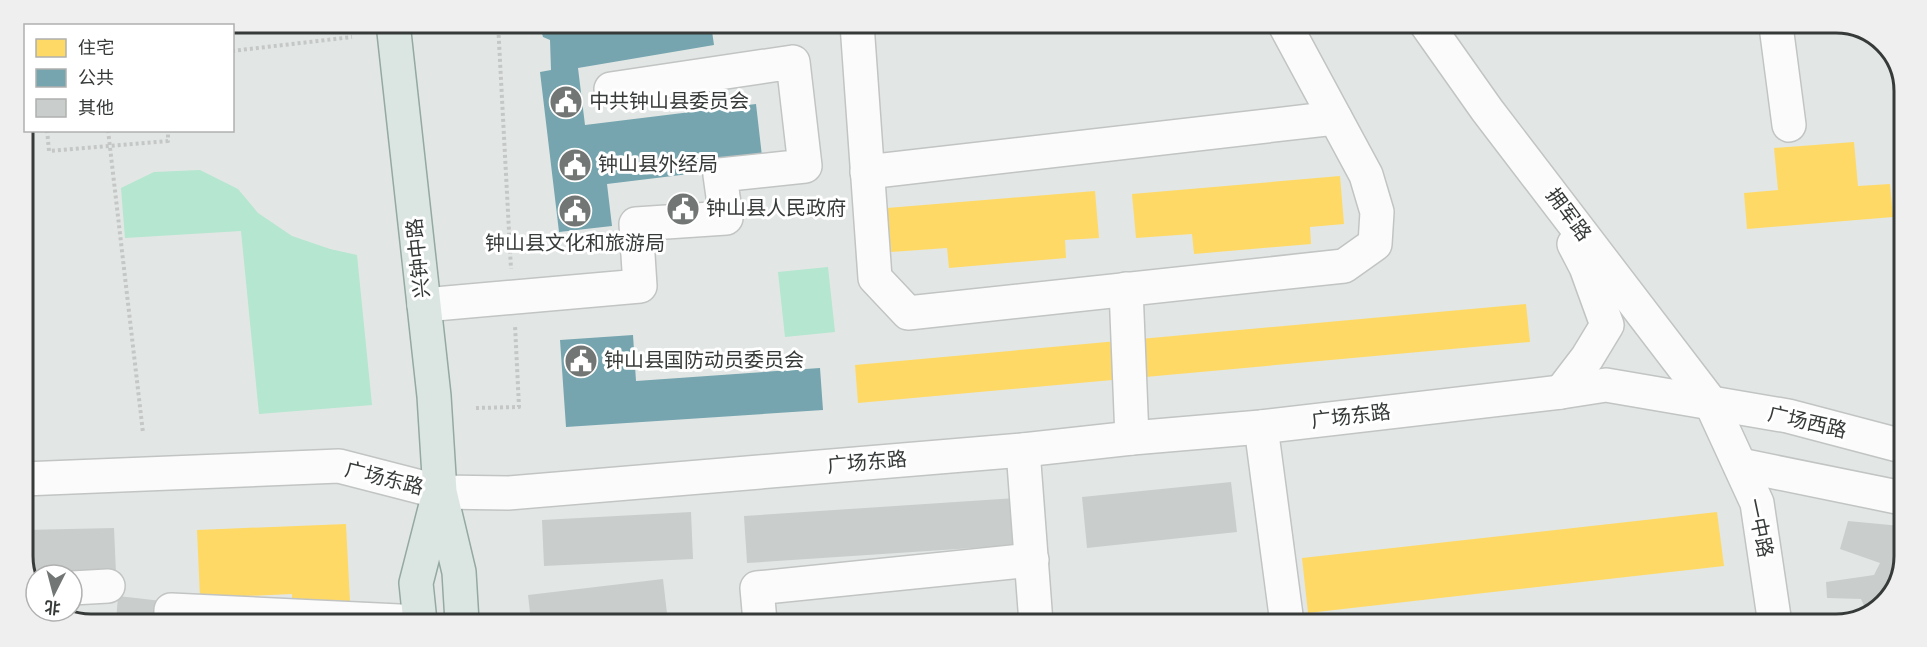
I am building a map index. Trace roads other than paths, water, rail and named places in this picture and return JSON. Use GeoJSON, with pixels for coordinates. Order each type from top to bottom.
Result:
{"type":"FeatureCollection","features":[{"type":"Feature","properties":{"kind":"main road","name":"兴钟中路"},"geometry":{"type":"LineString","coordinates":[[394,33],[434,396],[440,492],[459,572],[462,614]]}},
{"type":"Feature","properties":{"kind":"main road","name":"兴钟中路"},"geometry":{"type":"LineString","coordinates":[[419,614],[416,583],[440,492]]}},
{"type":"Feature","properties":{"kind":"street"},"geometry":{"type":"LineString","coordinates":[[857,33],[875,278],[909,313],[1344,266],[1375,244],[1377,212],[1366,176],[1289,33]]}},
{"type":"Feature","properties":{"kind":"street","name":"拥军路"},"geometry":{"type":"LineString","coordinates":[[1433,33],[1487,110],[1711,403]]}},
{"type":"Feature","properties":{"kind":"street"},"geometry":{"type":"LineString","coordinates":[[1777,33],[1789,125]]}},
{"type":"Feature","properties":{"kind":"street"},"geometry":{"type":"LineString","coordinates":[[424,305],[640,286],[636,224],[726,218],[720,175],[805,166],[793,62],[611,89]]}},
{"type":"Feature","properties":{"kind":"street"},"geometry":{"type":"LineString","coordinates":[[867,172],[1335,118]]}},
{"type":"Feature","properties":{"kind":"street"},"geometry":{"type":"LineString","coordinates":[[1544,183],[1586,267],[1607,325],[1562,392]]}},
{"type":"Feature","properties":{"kind":"street"},"geometry":{"type":"LineString","coordinates":[[1126,289],[1132,438]]}},
{"type":"Feature","properties":{"kind":"street","name":"广场东路"},"geometry":{"type":"LineString","coordinates":[[33,479],[339,466],[440,492],[508,493],[1261,428],[1606,385],[1711,403]]}},
{"type":"Feature","properties":{"kind":"street","name":"广场西路"},"geometry":{"type":"LineString","coordinates":[[1711,403],[1788,416],[1894,444]]}},
{"type":"Feature","properties":{"kind":"street","name":"一中路"},"geometry":{"type":"LineString","coordinates":[[1711,403],[1757,503],[1774,614]]}},
{"type":"Feature","properties":{"kind":"street"},"geometry":{"type":"LineString","coordinates":[[1261,428],[1286,614]]}},
{"type":"Feature","properties":{"kind":"street"},"geometry":{"type":"LineString","coordinates":[[1023,450],[1035,614]]}},
{"type":"Feature","properties":{"kind":"street"},"geometry":{"type":"LineString","coordinates":[[1740,465],[1894,496]]}},
{"type":"Feature","properties":{"kind":"street"},"geometry":{"type":"LineString","coordinates":[[759,614],[757,588],[1032,560]]}},
{"type":"Feature","properties":{"kind":"street"},"geometry":{"type":"LineString","coordinates":[[84,587],[108,586]]}},
{"type":"Feature","properties":{"kind":"street"},"geometry":{"type":"LineString","coordinates":[[171,614],[171,610],[218,614]]}},
{"type":"Feature","properties":{"kind":"place","name":"中共钟山县委员会"},"geometry":{"type":"Point","coordinates":[566,102]}},
{"type":"Feature","properties":{"kind":"place","name":"钟山县外经局"},"geometry":{"type":"Point","coordinates":[575,165]}},
{"type":"Feature","properties":{"kind":"place","name":"钟山县人民政府"},"geometry":{"type":"Point","coordinates":[683,209]}},
{"type":"Feature","properties":{"kind":"place","name":"钟山县文化和旅游局"},"geometry":{"type":"Point","coordinates":[575,211]}},
{"type":"Feature","properties":{"kind":"place","name":"钟山县国防动员委员会"},"geometry":{"type":"Point","coordinates":[581,361]}}]}
